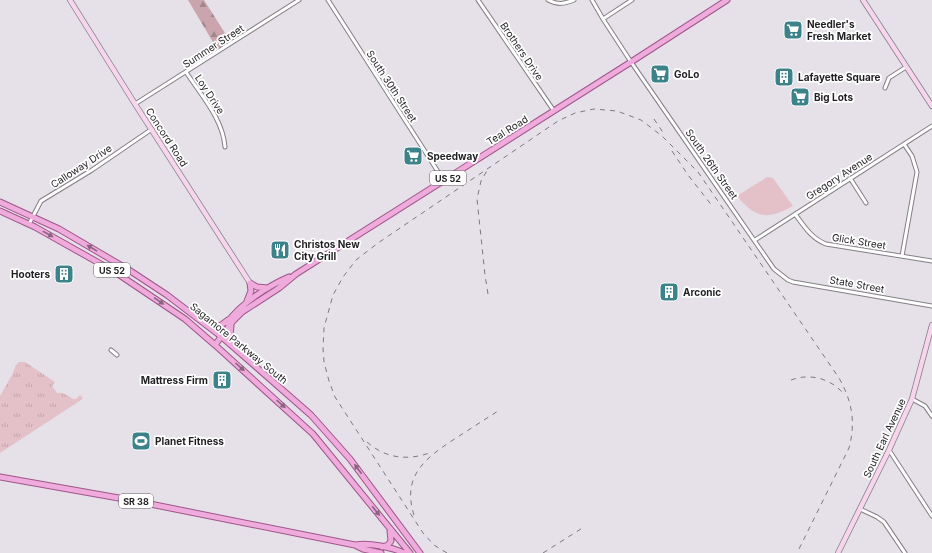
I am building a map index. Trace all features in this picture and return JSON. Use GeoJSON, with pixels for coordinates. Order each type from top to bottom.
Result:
{"type":"FeatureCollection","features":[{"type":"Feature","properties":{"kind":"main road","name":"Teal Road"},"geometry":{"type":"LineString","coordinates":[[232,319],[296,274],[727,0]]}},
{"type":"Feature","properties":{"kind":"main road","name":"Sagamore Parkway South"},"geometry":{"type":"LineString","coordinates":[[0,202],[59,229],[130,270],[222,337],[311,415],[350,459],[420,553]]}},
{"type":"Feature","properties":{"kind":"main road","name":"Sagamore Parkway South"},"geometry":{"type":"LineString","coordinates":[[0,211],[29,224],[115,272],[185,319],[313,434],[410,553]]}},
{"type":"Feature","properties":{"kind":"main road","name":"Teal Road"},"geometry":{"type":"LineString","coordinates":[[222,337],[232,319],[244,304],[286,278],[296,274]]}},
{"type":"Feature","properties":{"kind":"main road"},"geometry":{"type":"LineString","coordinates":[[250,283],[260,288],[271,287]]}},
{"type":"Feature","properties":{"kind":"main road"},"geometry":{"type":"LineString","coordinates":[[244,304],[250,296],[250,283]]}},
{"type":"Feature","properties":{"kind":"main road"},"geometry":{"type":"LineString","coordinates":[[232,319],[230,336],[232,342],[242,355]]}},
{"type":"Feature","properties":{"kind":"main road","name":"US 52"},"geometry":{"type":"LineString","coordinates":[[205,324],[220,326],[232,319]]}},
{"type":"Feature","properties":{"kind":"main road","name":"US 52"},"geometry":{"type":"LineString","coordinates":[[215,345],[222,337]]}},
{"type":"Feature","properties":{"kind":"main road","name":"SR 38"},"geometry":{"type":"LineString","coordinates":[[0,477],[130,500],[208,517],[355,545],[363,549],[396,550],[404,553]]}},
{"type":"Feature","properties":{"kind":"main road"},"geometry":{"type":"LineString","coordinates":[[381,550],[391,541],[392,536],[388,526]]}},
{"type":"Feature","properties":{"kind":"street","name":"Concord Road"},"geometry":{"type":"LineString","coordinates":[[70,0],[250,283]]}},
{"type":"Feature","properties":{"kind":"street","name":"Summer Street"},"geometry":{"type":"LineString","coordinates":[[135,104],[299,0]]}},
{"type":"Feature","properties":{"kind":"street","name":"South 30th Street"},"geometry":{"type":"LineString","coordinates":[[328,0],[444,180]]}},
{"type":"Feature","properties":{"kind":"street","name":"Brothers Drive"},"geometry":{"type":"LineString","coordinates":[[478,0],[554,111]]}},
{"type":"Feature","properties":{"kind":"street"},"geometry":{"type":"LineString","coordinates":[[548,0],[556,4],[564,4],[574,0]]}},
{"type":"Feature","properties":{"kind":"street","name":"South 26th Street"},"geometry":{"type":"LineString","coordinates":[[592,0],[631,62],[774,269],[780,275]]}},
{"type":"Feature","properties":{"kind":"street"},"geometry":{"type":"LineString","coordinates":[[603,19],[632,0]]}},
{"type":"Feature","properties":{"kind":"street"},"geometry":{"type":"LineString","coordinates":[[863,0],[932,106]]}},
{"type":"Feature","properties":{"kind":"street"},"geometry":{"type":"LineString","coordinates":[[885,88],[889,78],[906,66]]}},
{"type":"Feature","properties":{"kind":"street","name":"Loy Drive"},"geometry":{"type":"LineString","coordinates":[[186,72],[219,122],[224,138],[224,147]]}},
{"type":"Feature","properties":{"kind":"street","name":"Gregory Avenue"},"geometry":{"type":"LineString","coordinates":[[755,240],[932,126]]}},
{"type":"Feature","properties":{"kind":"street","name":"Calloway Drive"},"geometry":{"type":"LineString","coordinates":[[29,224],[41,202],[92,170],[152,129]]}},
{"type":"Feature","properties":{"kind":"street"},"geometry":{"type":"LineString","coordinates":[[902,256],[917,172],[912,156],[904,144]]}},
{"type":"Feature","properties":{"kind":"street"},"geometry":{"type":"LineString","coordinates":[[850,178],[866,203]]}},
{"type":"Feature","properties":{"kind":"street","name":"Glick Street"},"geometry":{"type":"LineString","coordinates":[[795,214],[809,233],[821,242],[830,245],[932,261]]}},
{"type":"Feature","properties":{"kind":"street","name":"State Street"},"geometry":{"type":"LineString","coordinates":[[780,275],[792,282],[932,306]]}},
{"type":"Feature","properties":{"kind":"street","name":"South Earl Avenue"},"geometry":{"type":"LineString","coordinates":[[838,553],[889,450],[912,399],[932,325]]}},
{"type":"Feature","properties":{"kind":"street"},"geometry":{"type":"LineString","coordinates":[[111,350],[117,355]]}},
{"type":"Feature","properties":{"kind":"street"},"geometry":{"type":"LineString","coordinates":[[912,399],[926,406],[932,416]]}},
{"type":"Feature","properties":{"kind":"street"},"geometry":{"type":"LineString","coordinates":[[889,450],[932,516]]}},
{"type":"Feature","properties":{"kind":"street"},"geometry":{"type":"LineString","coordinates":[[860,509],[878,517],[884,522],[905,553]]}},
{"type":"Feature","properties":{"kind":"green space"},"geometry":{"type":"Polygon","coordinates":[[[188,0],[204,0],[230,41],[217,49],[188,0]]]}},
{"type":"Feature","properties":{"kind":"green space"},"geometry":{"type":"Polygon","coordinates":[[[767,177],[773,178],[793,206],[776,214],[763,215],[750,209],[737,196],[767,177]]]}},
{"type":"Feature","properties":{"kind":"green space"},"geometry":{"type":"Polygon","coordinates":[[[19,362],[25,362],[55,382],[52,386],[57,393],[63,393],[73,399],[76,399],[80,395],[83,398],[0,453],[0,396],[19,362]]]}},
{"type":"Feature","properties":{"kind":"railway"},"geometry":{"type":"LineString","coordinates":[[447,553],[434,545],[423,533],[335,397],[324,362],[323,348],[324,328],[333,295],[343,277],[356,260],[378,243],[558,121],[575,113],[594,109],[617,111],[641,120],[662,136],[698,172],[839,378],[847,395],[852,412],[852,429],[849,448],[797,553]]}},
{"type":"Feature","properties":{"kind":"railway"},"geometry":{"type":"LineString","coordinates":[[654,119],[664,134]]}},
{"type":"Feature","properties":{"kind":"railway"},"geometry":{"type":"LineString","coordinates":[[672,151],[688,175],[713,207]]}},
{"type":"Feature","properties":{"kind":"railway"},"geometry":{"type":"LineString","coordinates":[[488,169],[481,181],[477,199],[488,294]]}},
{"type":"Feature","properties":{"kind":"railway"},"geometry":{"type":"LineString","coordinates":[[791,380],[805,377],[819,378],[826,380],[843,393]]}},
{"type":"Feature","properties":{"kind":"railway"},"geometry":{"type":"LineString","coordinates":[[414,515],[411,501],[411,489],[414,478],[419,469],[435,452],[498,411]]}},
{"type":"Feature","properties":{"kind":"railway"},"geometry":{"type":"LineString","coordinates":[[367,442],[382,452],[398,457],[415,457],[432,452]]}},
{"type":"Feature","properties":{"kind":"railway"},"geometry":{"type":"LineString","coordinates":[[543,553],[584,527]]}},
{"type":"Feature","properties":{"kind":"place","name":"Needler's Fresh Market"},"geometry":{"type":"Point","coordinates":[793,30]}},
{"type":"Feature","properties":{"kind":"place","name":"GoLo"},"geometry":{"type":"Point","coordinates":[660,74]}},
{"type":"Feature","properties":{"kind":"place","name":"Lafayette Square"},"geometry":{"type":"Point","coordinates":[784,77]}},
{"type":"Feature","properties":{"kind":"place","name":"Big Lots"},"geometry":{"type":"Point","coordinates":[800,97]}},
{"type":"Feature","properties":{"kind":"place","name":"Speedway"},"geometry":{"type":"Point","coordinates":[413,156]}},
{"type":"Feature","properties":{"kind":"place","name":"Christos New City Grill"},"geometry":{"type":"Point","coordinates":[280,250]}},
{"type":"Feature","properties":{"kind":"place","name":"Hooters"},"geometry":{"type":"Point","coordinates":[64,274]}},
{"type":"Feature","properties":{"kind":"place","name":"Arconic"},"geometry":{"type":"Point","coordinates":[669,292]}},
{"type":"Feature","properties":{"kind":"place","name":"Mattress Firm"},"geometry":{"type":"Point","coordinates":[222,380]}},
{"type":"Feature","properties":{"kind":"place","name":"Planet Fitness"},"geometry":{"type":"Point","coordinates":[141,441]}}]}
